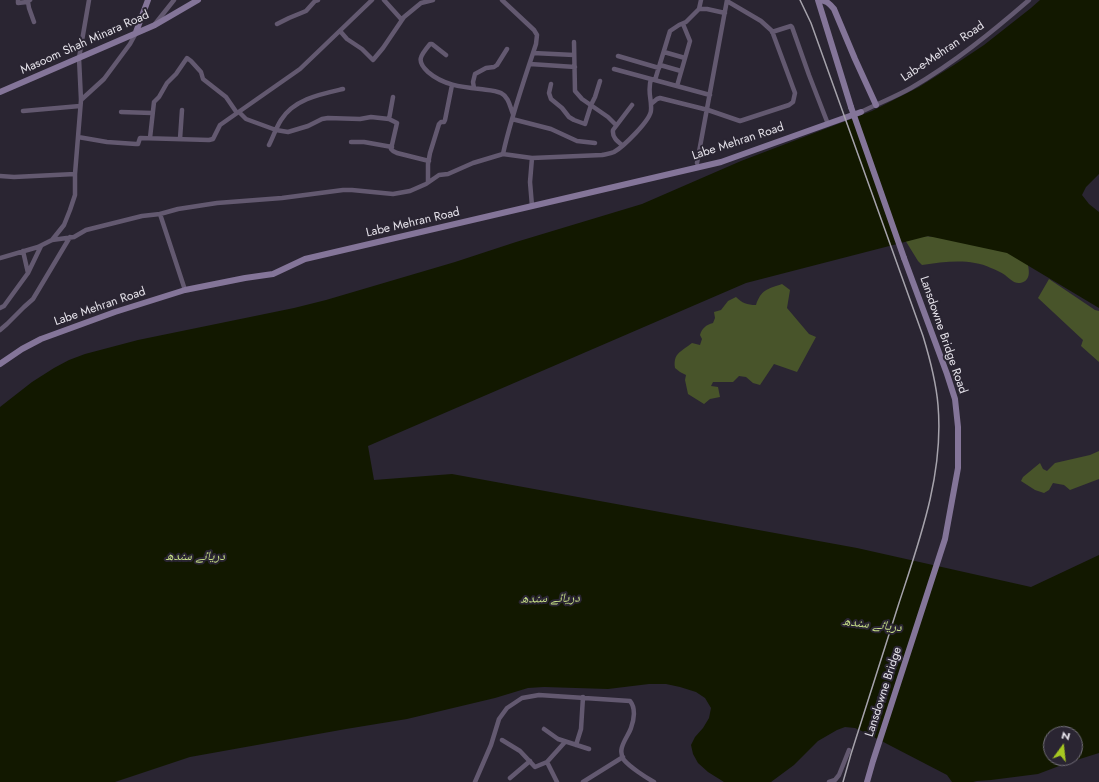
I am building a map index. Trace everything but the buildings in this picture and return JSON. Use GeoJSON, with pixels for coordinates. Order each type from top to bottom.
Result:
{"type":"FeatureCollection","features":[{"type":"Feature","properties":{"kind":"main road"},"geometry":{"type":"LineString","coordinates":[[136,32],[148,0]]}},
{"type":"Feature","properties":{"kind":"main road","name":"Masoom Shah Minara Road"},"geometry":{"type":"LineString","coordinates":[[0,92],[155,25],[198,0]]}},
{"type":"Feature","properties":{"kind":"main road"},"geometry":{"type":"LineString","coordinates":[[818,0],[823,0],[834,9],[855,60],[876,105]]}},
{"type":"Feature","properties":{"kind":"main road","name":"Lansdowne Bridge Road"},"geometry":{"type":"LineString","coordinates":[[818,0],[851,107],[904,258],[947,374],[954,399],[958,427],[958,468],[945,539]]}},
{"type":"Feature","properties":{"kind":"main road","name":"Lab-e-Mehran Road"},"geometry":{"type":"LineString","coordinates":[[839,120],[861,112]]}},
{"type":"Feature","properties":{"kind":"main road","name":"Labe Mehran Road"},"geometry":{"type":"LineString","coordinates":[[0,364],[42,339],[115,312],[185,290],[273,274],[305,259],[721,162],[839,120]]}},
{"type":"Feature","properties":{"kind":"main road","name":"Lansdowne Bridge"},"geometry":{"type":"LineString","coordinates":[[867,782],[945,539]]}},
{"type":"Feature","properties":{"kind":"street"},"geometry":{"type":"LineString","coordinates":[[18,0],[18,3],[29,1],[34,22]]}},
{"type":"Feature","properties":{"kind":"street"},"geometry":{"type":"LineString","coordinates":[[52,240],[64,225],[75,195],[81,103],[79,58],[89,0]]}},
{"type":"Feature","properties":{"kind":"street"},"geometry":{"type":"LineString","coordinates":[[155,25],[174,0]]}},
{"type":"Feature","properties":{"kind":"street"},"geometry":{"type":"LineString","coordinates":[[277,24],[306,11],[315,1],[318,0]]}},
{"type":"Feature","properties":{"kind":"street"},"geometry":{"type":"LineString","coordinates":[[78,137],[107,142],[136,144],[138,144],[140,138],[213,139],[220,125],[300,70],[372,0]]}},
{"type":"Feature","properties":{"kind":"street"},"geometry":{"type":"LineString","coordinates":[[384,0],[402,20]]}},
{"type":"Feature","properties":{"kind":"street"},"geometry":{"type":"LineString","coordinates":[[340,31],[346,40],[362,49],[373,60],[402,20],[421,3],[433,0]]}},
{"type":"Feature","properties":{"kind":"street"},"geometry":{"type":"LineString","coordinates":[[502,0],[534,30],[537,35],[530,64],[507,134],[503,154]]}},
{"type":"Feature","properties":{"kind":"street"},"geometry":{"type":"LineString","coordinates":[[0,258],[41,246],[52,240],[70,237],[86,230],[178,209],[217,203],[282,198],[343,190],[393,194],[410,191],[426,184],[439,175],[448,174],[473,163],[503,154],[532,158],[602,155],[612,152],[628,140],[648,118],[652,111],[649,91],[664,52],[670,31],[683,24],[699,9],[701,0]]}},
{"type":"Feature","properties":{"kind":"street","name":"Lab-e-Mehran Road"},"geometry":{"type":"LineString","coordinates":[[861,112],[910,89],[951,63],[996,29],[1029,0]]}},
{"type":"Feature","properties":{"kind":"street"},"geometry":{"type":"LineString","coordinates":[[651,104],[660,98],[708,110],[740,121],[793,102],[795,93],[772,32],[767,25],[727,1],[708,110],[697,163]]}},
{"type":"Feature","properties":{"kind":"street"},"geometry":{"type":"LineString","coordinates":[[699,9],[707,8],[725,13]]}},
{"type":"Feature","properties":{"kind":"street"},"geometry":{"type":"LineString","coordinates":[[677,86],[690,42],[683,24]]}},
{"type":"Feature","properties":{"kind":"street"},"geometry":{"type":"LineString","coordinates":[[772,32],[791,26],[792,27],[828,124]]}},
{"type":"Feature","properties":{"kind":"street"},"geometry":{"type":"LineString","coordinates":[[23,111],[81,103],[104,80],[130,44],[136,32]]}},
{"type":"Feature","properties":{"kind":"street"},"geometry":{"type":"LineString","coordinates":[[574,42],[575,91],[582,99],[608,117],[616,125]]}},
{"type":"Feature","properties":{"kind":"street"},"geometry":{"type":"LineString","coordinates":[[446,55],[430,44],[421,55],[421,65],[440,81],[452,85],[489,90],[503,94],[507,99],[513,114]]}},
{"type":"Feature","properties":{"kind":"street"},"geometry":{"type":"LineString","coordinates":[[474,88],[473,82],[475,74],[486,68],[497,65],[507,49]]}},
{"type":"Feature","properties":{"kind":"street"},"geometry":{"type":"LineString","coordinates":[[664,52],[685,58]]}},
{"type":"Feature","properties":{"kind":"street"},"geometry":{"type":"LineString","coordinates":[[533,53],[574,55]]}},
{"type":"Feature","properties":{"kind":"street"},"geometry":{"type":"LineString","coordinates":[[618,56],[681,71]]}},
{"type":"Feature","properties":{"kind":"street"},"geometry":{"type":"LineString","coordinates":[[150,138],[154,102],[187,58],[201,72],[203,79],[226,97],[238,113],[246,119],[276,130],[288,132],[328,118],[360,119],[371,117],[389,119],[397,122],[391,148],[393,151],[429,161]]}},
{"type":"Feature","properties":{"kind":"street"},"geometry":{"type":"LineString","coordinates":[[530,64],[575,67]]}},
{"type":"Feature","properties":{"kind":"street"},"geometry":{"type":"LineString","coordinates":[[614,69],[710,95]]}},
{"type":"Feature","properties":{"kind":"street"},"geometry":{"type":"LineString","coordinates":[[551,84],[549,93],[551,99],[562,108],[569,117],[585,124],[591,105],[596,97],[600,81]]}},
{"type":"Feature","properties":{"kind":"street"},"geometry":{"type":"LineString","coordinates":[[428,182],[431,149],[439,124],[445,120],[452,85]]}},
{"type":"Feature","properties":{"kind":"street"},"geometry":{"type":"LineString","coordinates":[[269,145],[281,119],[299,103],[312,97],[343,88]]}},
{"type":"Feature","properties":{"kind":"street"},"geometry":{"type":"LineString","coordinates":[[389,119],[393,97]]}},
{"type":"Feature","properties":{"kind":"street"},"geometry":{"type":"LineString","coordinates":[[622,145],[614,137],[613,130],[632,105]]}},
{"type":"Feature","properties":{"kind":"street"},"geometry":{"type":"LineString","coordinates":[[180,139],[182,110]]}},
{"type":"Feature","properties":{"kind":"street"},"geometry":{"type":"LineString","coordinates":[[121,112],[152,113]]}},
{"type":"Feature","properties":{"kind":"street"},"geometry":{"type":"LineString","coordinates":[[512,119],[551,129],[577,141],[595,143]]}},
{"type":"Feature","properties":{"kind":"street"},"geometry":{"type":"LineString","coordinates":[[351,142],[364,142],[392,146]]}},
{"type":"Feature","properties":{"kind":"street"},"geometry":{"type":"LineString","coordinates":[[532,158],[530,182],[532,206]]}},
{"type":"Feature","properties":{"kind":"street"},"geometry":{"type":"LineString","coordinates":[[0,176],[14,177],[76,174]]}},
{"type":"Feature","properties":{"kind":"street"},"geometry":{"type":"LineString","coordinates":[[160,214],[185,290]]}},
{"type":"Feature","properties":{"kind":"street"},"geometry":{"type":"LineString","coordinates":[[0,330],[33,298],[70,237]]}},
{"type":"Feature","properties":{"kind":"street"},"geometry":{"type":"LineString","coordinates":[[0,308],[4,306],[28,273],[41,246]]}},
{"type":"Feature","properties":{"kind":"street"},"geometry":{"type":"LineString","coordinates":[[23,251],[28,273]]}},
{"type":"Feature","properties":{"kind":"street"},"geometry":{"type":"LineString","coordinates":[[475,782],[491,745],[499,719],[507,708],[522,698],[539,695],[630,701],[634,712],[634,719],[631,729],[623,744],[623,757],[642,775],[654,782]]}},
{"type":"Feature","properties":{"kind":"street"},"geometry":{"type":"LineString","coordinates":[[576,745],[581,729],[583,697]]}},
{"type":"Feature","properties":{"kind":"street"},"geometry":{"type":"LineString","coordinates":[[544,729],[565,742],[589,749]]}},
{"type":"Feature","properties":{"kind":"street"},"geometry":{"type":"LineString","coordinates":[[502,740],[520,751],[535,767],[547,762],[565,742]]}},
{"type":"Feature","properties":{"kind":"street"},"geometry":{"type":"LineString","coordinates":[[829,782],[835,780],[840,775],[849,750]]}},
{"type":"Feature","properties":{"kind":"street"},"geometry":{"type":"LineString","coordinates":[[583,782],[623,757]]}},
{"type":"Feature","properties":{"kind":"street"},"geometry":{"type":"LineString","coordinates":[[510,778],[530,761]]}},
{"type":"Feature","properties":{"kind":"street"},"geometry":{"type":"LineString","coordinates":[[547,762],[558,782]]}},
{"type":"Feature","properties":{"kind":"green space"},"geometry":{"type":"Polygon","coordinates":[[[902,235],[977,239],[1027,261],[1029,274],[1024,282],[1016,283],[995,270],[974,263],[948,262],[922,265],[902,235]]]}},
{"type":"Feature","properties":{"kind":"green space"},"geometry":{"type":"Polygon","coordinates":[[[1049,279],[1095,310],[1099,311],[1099,362],[1081,346],[1083,340],[1038,298],[1049,279]]]}},
{"type":"Feature","properties":{"kind":"green space"},"geometry":{"type":"Polygon","coordinates":[[[782,284],[790,290],[787,308],[809,334],[816,337],[797,372],[774,364],[760,385],[753,383],[746,377],[739,376],[733,382],[713,382],[711,386],[718,387],[720,397],[710,399],[704,404],[688,394],[685,380],[686,375],[675,368],[675,359],[679,353],[692,343],[700,345],[702,339],[700,335],[702,330],[706,326],[713,323],[715,318],[714,312],[721,310],[728,301],[736,297],[740,301],[750,305],[756,305],[762,293],[772,287],[782,284]]]}},
{"type":"Feature","properties":{"kind":"green space"},"geometry":{"type":"Polygon","coordinates":[[[1099,451],[1099,479],[1070,490],[1064,485],[1053,483],[1049,490],[1044,493],[1035,490],[1021,481],[1023,477],[1040,463],[1043,469],[1047,471],[1055,463],[1090,455],[1099,451]]]}},
{"type":"Feature","properties":{"kind":"water","name":"دریائے سندھ"},"geometry":{"type":"Polygon","coordinates":[[[1040,0],[1099,0],[1099,174],[1086,187],[1082,195],[1089,204],[1099,212],[1099,308],[1007,253],[928,236],[746,283],[368,446],[374,480],[452,474],[857,548],[1031,587],[1099,555],[1099,753],[1083,758],[1083,726],[1043,726],[1043,766],[1059,766],[1038,774],[973,782],[952,782],[947,775],[866,733],[855,728],[845,727],[818,741],[794,765],[771,782],[724,782],[708,772],[698,763],[693,754],[691,745],[709,718],[711,708],[705,698],[696,692],[680,687],[666,684],[649,684],[608,689],[528,688],[495,698],[407,719],[190,757],[115,782],[0,782],[0,407],[32,382],[69,360],[85,354],[138,340],[326,300],[642,204],[741,161],[872,111],[919,87],[984,45],[1040,0]]]}},
{"type":"Feature","properties":{"kind":"railway"},"geometry":{"type":"LineString","coordinates":[[800,0],[811,23],[923,336],[936,387],[938,405],[939,430],[937,456],[929,506],[915,555],[843,782]]}}]}
